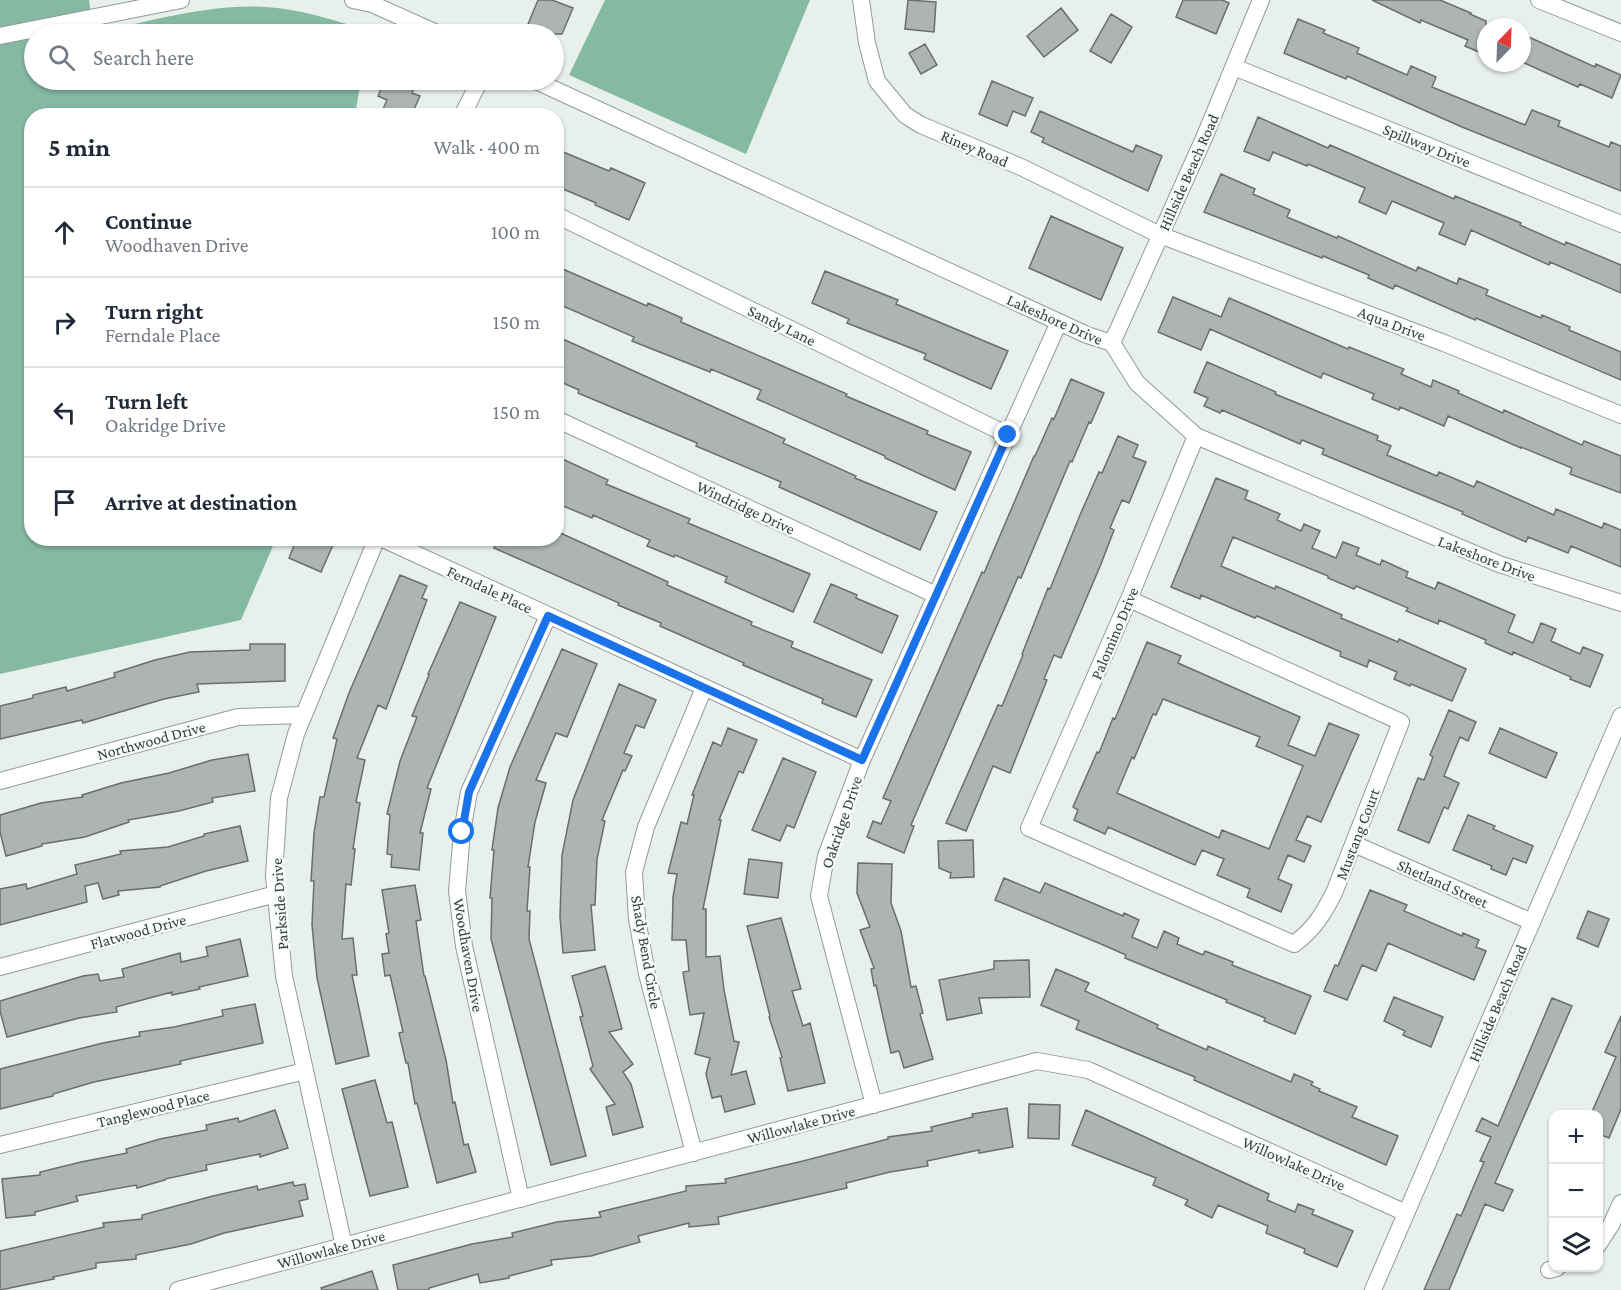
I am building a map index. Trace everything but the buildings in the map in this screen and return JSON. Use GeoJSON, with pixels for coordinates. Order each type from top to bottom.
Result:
{"type":"FeatureCollection","features":[{"type":"Feature","properties":{"kind":"street"},"geometry":{"type":"LineString","coordinates":[[60,24],[181,0]]}},
{"type":"Feature","properties":{"kind":"street"},"geometry":{"type":"LineString","coordinates":[[353,0],[372,4],[417,24]]}},
{"type":"Feature","properties":{"kind":"street","name":"Riney Road"},"geometry":{"type":"LineString","coordinates":[[861,0],[867,43],[877,81],[905,115],[921,125],[1022,167],[1160,235]]}},
{"type":"Feature","properties":{"kind":"street","name":"Hillside Beach Road"},"geometry":{"type":"LineString","coordinates":[[1112,343],[1234,67],[1261,0]]}},
{"type":"Feature","properties":{"kind":"street"},"geometry":{"type":"LineString","coordinates":[[1539,0],[1621,33]]}},
{"type":"Feature","properties":{"kind":"street"},"geometry":{"type":"LineString","coordinates":[[0,36],[24,31]]}},
{"type":"Feature","properties":{"kind":"street","name":"Spillway Drive"},"geometry":{"type":"LineString","coordinates":[[1234,67],[1621,224]]}},
{"type":"Feature","properties":{"kind":"street"},"geometry":{"type":"LineString","coordinates":[[466,108],[475,90]]}},
{"type":"Feature","properties":{"kind":"street","name":"Lakeshore Drive"},"geometry":{"type":"LineString","coordinates":[[556,90],[1087,335],[1112,343],[1137,383],[1196,436],[1498,564],[1621,603]]}},
{"type":"Feature","properties":{"kind":"street","name":"Sandy Lane"},"geometry":{"type":"LineString","coordinates":[[564,219],[1008,435]]}},
{"type":"Feature","properties":{"kind":"street","name":"Aqua Drive"},"geometry":{"type":"LineString","coordinates":[[1160,235],[1444,343],[1621,415]]}},
{"type":"Feature","properties":{"kind":"street","name":"Oakridge Drive"},"geometry":{"type":"LineString","coordinates":[[874,1105],[819,896],[826,856],[862,760],[1059,322]]}},
{"type":"Feature","properties":{"kind":"street","name":"Windridge Drive"},"geometry":{"type":"LineString","coordinates":[[564,423],[936,595]]}},
{"type":"Feature","properties":{"kind":"street","name":"Palomino Drive"},"geometry":{"type":"LineString","coordinates":[[1029,828],[1129,599],[1196,436]]}},
{"type":"Feature","properties":{"kind":"street","name":"Parkside Drive"},"geometry":{"type":"LineString","coordinates":[[344,1246],[285,976],[274,876],[279,798],[296,734],[376,546]]}},
{"type":"Feature","properties":{"kind":"street","name":"Ferndale Place"},"geometry":{"type":"LineString","coordinates":[[396,546],[862,760]]}},
{"type":"Feature","properties":{"kind":"street","name":"Mustang Court"},"geometry":{"type":"LineString","coordinates":[[1029,828],[1293,944],[1311,932],[1334,893],[1401,722],[1129,599]]}},
{"type":"Feature","properties":{"kind":"street","name":"Woodhaven Drive"},"geometry":{"type":"LineString","coordinates":[[521,1199],[464,946],[457,891],[462,832],[469,792],[548,616]]}},
{"type":"Feature","properties":{"kind":"street","name":"Shady Bend Circle"},"geometry":{"type":"LineString","coordinates":[[694,1153],[647,974],[637,919],[634,872],[646,827],[704,688]]}},
{"type":"Feature","properties":{"kind":"street","name":"Northwood Drive"},"geometry":{"type":"LineString","coordinates":[[0,781],[238,717],[304,715]]}},
{"type":"Feature","properties":{"kind":"street","name":"Hillside Beach Road"},"geometry":{"type":"LineString","coordinates":[[1373,1290],[1621,716]]}},
{"type":"Feature","properties":{"kind":"street","name":"Shetland Street"},"geometry":{"type":"LineString","coordinates":[[1354,844],[1532,922]]}},
{"type":"Feature","properties":{"kind":"street","name":"Flatwood Drive"},"geometry":{"type":"LineString","coordinates":[[0,967],[276,894]]}},
{"type":"Feature","properties":{"kind":"street","name":"Willowlake Drive"},"geometry":{"type":"LineString","coordinates":[[178,1290],[1037,1061],[1088,1070],[1406,1213]]}},
{"type":"Feature","properties":{"kind":"street","name":"Tanglewood Place"},"geometry":{"type":"LineString","coordinates":[[0,1145],[305,1071]]}},
{"type":"Feature","properties":{"kind":"street"},"geometry":{"type":"LineString","coordinates":[[1603,1238],[1621,1203]]}},
{"type":"Feature","properties":{"kind":"green space"},"geometry":{"type":"Polygon","coordinates":[[[0,0],[89,0],[92,24],[24,24],[24,90],[359,90],[356,108],[24,108],[24,546],[273,546],[241,620],[0,674],[0,0]]]}},
{"type":"Feature","properties":{"kind":"green space"},"geometry":{"type":"Polygon","coordinates":[[[605,0],[810,0],[746,154],[569,75],[605,0]]]}},
{"type":"Feature","properties":{"kind":"green space"},"geometry":{"type":"Polygon","coordinates":[[[245,7],[293,10],[346,24],[134,24],[179,14],[245,7]]]}},
{"type":"Feature","properties":{"kind":"route"},"geometry":{"type":"LineString","coordinates":[[462,832],[469,792],[548,616],[862,760],[1008,435]]}}]}
